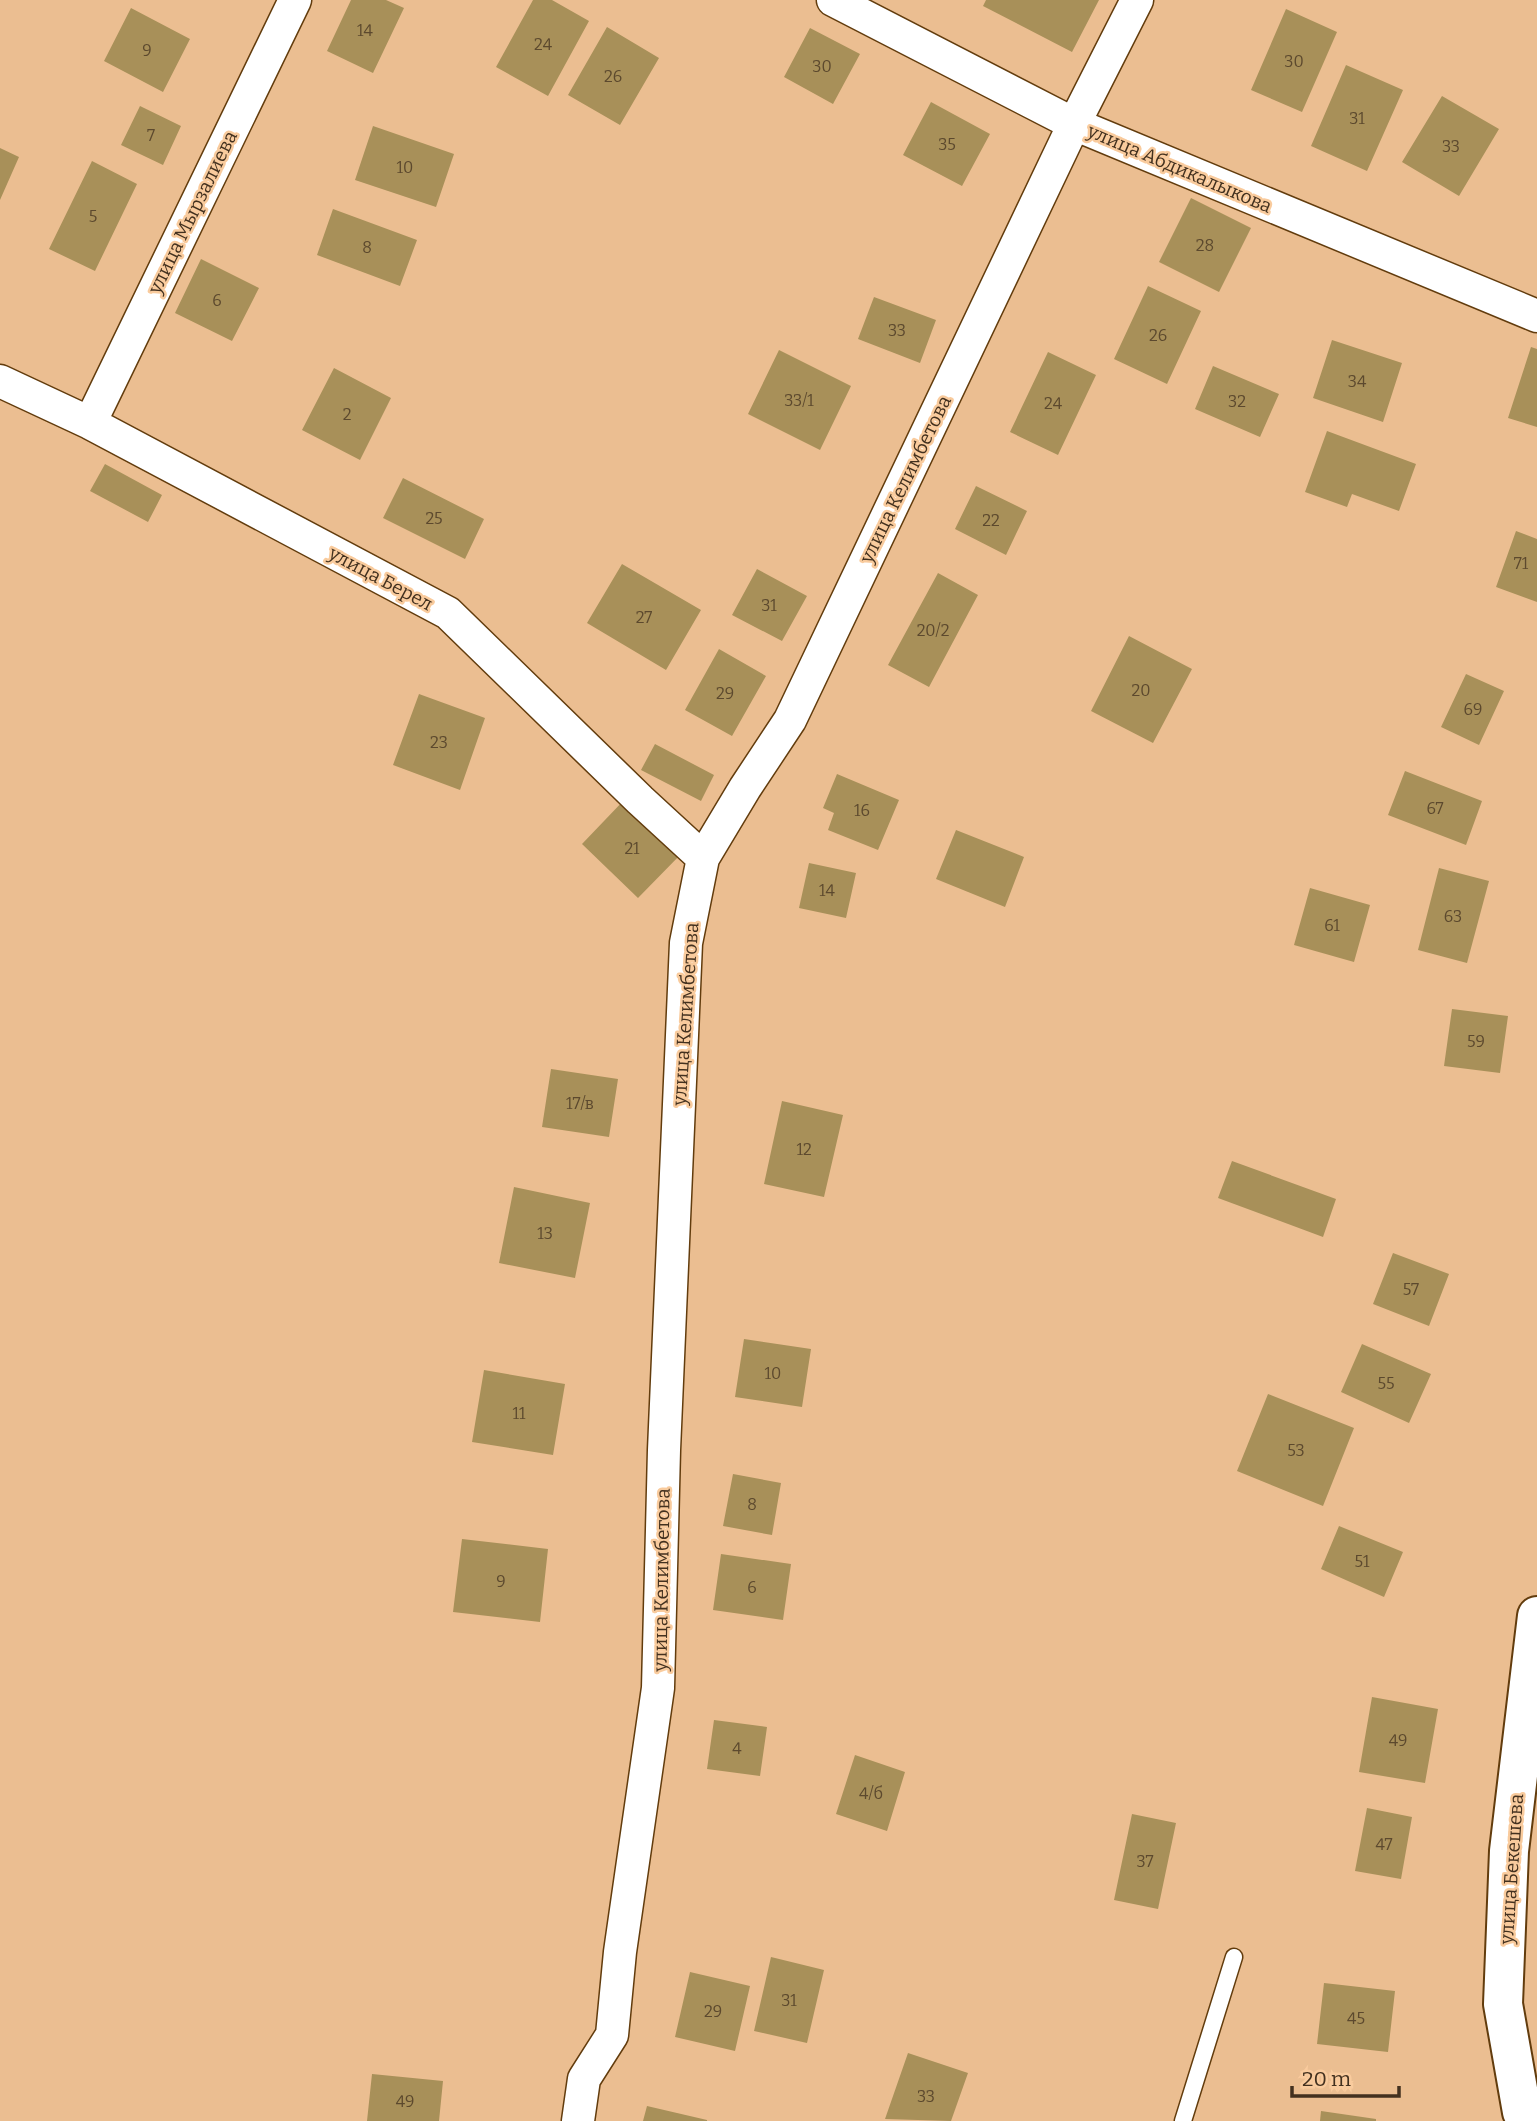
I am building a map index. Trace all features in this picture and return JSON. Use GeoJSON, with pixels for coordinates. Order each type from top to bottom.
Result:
{"type":"FeatureCollection","features":[{"type":"Feature","properties":{"kind":"main road","name":"улица Бекешева"},"geometry":{"type":"LineString","coordinates":[[1527,2121],[1522,2112],[1503,2004],[1509,1850],[1537,1616]]}},
{"type":"Feature","properties":{"kind":"street","name":"улица Мырзалиева"},"geometry":{"type":"LineString","coordinates":[[90,423],[295,0]]}},
{"type":"Feature","properties":{"kind":"street","name":"улица Абдикалыкова"},"geometry":{"type":"LineString","coordinates":[[833,0],[1074,124],[1537,316]]}},
{"type":"Feature","properties":{"kind":"street","name":"улица Келимбетова"},"geometry":{"type":"LineString","coordinates":[[578,2121],[584,2079],[612,2035],[620,1952],[658,1688],[664,1450],[686,943],[703,858],[790,720],[1074,124],[1137,0]]}},
{"type":"Feature","properties":{"kind":"street","name":"улица Берел"},"geometry":{"type":"LineString","coordinates":[[0,381],[90,423],[448,613],[703,858]]}},
{"type":"Feature","properties":{"kind":"lane"},"geometry":{"type":"LineString","coordinates":[[1183,2121],[1234,1957]]}},
{"type":"Feature","properties":{"kind":"building"},"geometry":{"type":"Polygon","coordinates":[[[351,0],[386,0],[404,8],[373,73],[327,51],[351,0]]]}},
{"type":"Feature","properties":{"kind":"building"},"geometry":{"type":"Polygon","coordinates":[[[533,0],[552,0],[589,21],[548,96],[496,67],[533,0]]]}},
{"type":"Feature","properties":{"kind":"building"},"geometry":{"type":"Polygon","coordinates":[[[986,0],[1099,0],[1072,52],[983,6],[986,0]]]}},
{"type":"Feature","properties":{"kind":"building"},"geometry":{"type":"Polygon","coordinates":[[[131,8],[190,39],[163,92],[104,61],[131,8]]]}},
{"type":"Feature","properties":{"kind":"building"},"geometry":{"type":"Polygon","coordinates":[[[1286,9],[1337,32],[1302,112],[1251,90],[1286,9]]]}},
{"type":"Feature","properties":{"kind":"building"},"geometry":{"type":"Polygon","coordinates":[[[607,27],[659,58],[620,125],[568,95],[607,27]]]}},
{"type":"Feature","properties":{"kind":"building"},"geometry":{"type":"Polygon","coordinates":[[[810,28],[860,54],[833,104],[784,77],[810,28]]]}},
{"type":"Feature","properties":{"kind":"building"},"geometry":{"type":"Polygon","coordinates":[[[1346,65],[1403,90],[1367,171],[1311,146],[1346,65]]]}},
{"type":"Feature","properties":{"kind":"building"},"geometry":{"type":"Polygon","coordinates":[[[1442,96],[1499,129],[1459,196],[1402,162],[1442,96]]]}},
{"type":"Feature","properties":{"kind":"building"},"geometry":{"type":"Polygon","coordinates":[[[931,102],[990,134],[962,186],[903,155],[931,102]]]}},
{"type":"Feature","properties":{"kind":"building"},"geometry":{"type":"Polygon","coordinates":[[[140,106],[181,126],[163,165],[121,145],[140,106]]]}},
{"type":"Feature","properties":{"kind":"building"},"geometry":{"type":"Polygon","coordinates":[[[373,126],[454,154],[436,207],[355,180],[373,126]]]}},
{"type":"Feature","properties":{"kind":"building"},"geometry":{"type":"Polygon","coordinates":[[[0,148],[19,157],[0,200],[0,148]]]}},
{"type":"Feature","properties":{"kind":"building"},"geometry":{"type":"Polygon","coordinates":[[[92,161],[137,184],[95,271],[49,249],[92,161]]]}},
{"type":"Feature","properties":{"kind":"building"},"geometry":{"type":"Polygon","coordinates":[[[1191,198],[1251,228],[1219,292],[1159,262],[1191,198]]]}},
{"type":"Feature","properties":{"kind":"building"},"geometry":{"type":"Polygon","coordinates":[[[333,209],[417,240],[400,286],[317,255],[333,209]]]}},
{"type":"Feature","properties":{"kind":"building"},"geometry":{"type":"Polygon","coordinates":[[[201,259],[259,288],[232,341],[175,313],[201,259]]]}},
{"type":"Feature","properties":{"kind":"building"},"geometry":{"type":"Polygon","coordinates":[[[1148,286],[1201,311],[1167,384],[1114,359],[1148,286]]]}},
{"type":"Feature","properties":{"kind":"building"},"geometry":{"type":"Polygon","coordinates":[[[874,297],[936,320],[920,363],[858,339],[874,297]]]}},
{"type":"Feature","properties":{"kind":"building"},"geometry":{"type":"Polygon","coordinates":[[[1332,340],[1402,363],[1383,422],[1313,398],[1332,340]]]}},
{"type":"Feature","properties":{"kind":"building"},"geometry":{"type":"Polygon","coordinates":[[[1531,347],[1537,349],[1537,427],[1508,418],[1531,347]]]}},
{"type":"Feature","properties":{"kind":"building"},"geometry":{"type":"Polygon","coordinates":[[[779,350],[851,386],[820,450],[748,414],[779,350]]]}},
{"type":"Feature","properties":{"kind":"building"},"geometry":{"type":"Polygon","coordinates":[[[1048,352],[1096,375],[1058,455],[1010,432],[1048,352]]]}},
{"type":"Feature","properties":{"kind":"building"},"geometry":{"type":"Polygon","coordinates":[[[1213,366],[1279,394],[1260,437],[1195,409],[1213,366]]]}},
{"type":"Feature","properties":{"kind":"building"},"geometry":{"type":"Polygon","coordinates":[[[334,368],[391,398],[360,460],[302,430],[334,368]]]}},
{"type":"Feature","properties":{"kind":"building"},"geometry":{"type":"Polygon","coordinates":[[[1327,431],[1416,464],[1399,511],[1352,494],[1347,507],[1305,492],[1327,431]]]}},
{"type":"Feature","properties":{"kind":"building"},"geometry":{"type":"Polygon","coordinates":[[[105,464],[162,495],[148,522],[90,491],[105,464]]]}},
{"type":"Feature","properties":{"kind":"building"},"geometry":{"type":"Polygon","coordinates":[[[403,478],[484,519],[465,559],[383,518],[403,478]]]}},
{"type":"Feature","properties":{"kind":"building"},"geometry":{"type":"Polygon","coordinates":[[[976,486],[1027,511],[1006,555],[955,529],[976,486]]]}},
{"type":"Feature","properties":{"kind":"building"},"geometry":{"type":"Polygon","coordinates":[[[1516,531],[1537,539],[1537,602],[1496,587],[1516,531]]]}},
{"type":"Feature","properties":{"kind":"building"},"geometry":{"type":"Polygon","coordinates":[[[622,564],[701,610],[666,670],[587,623],[622,564]]]}},
{"type":"Feature","properties":{"kind":"building"},"geometry":{"type":"Polygon","coordinates":[[[757,569],[807,596],[782,641],[732,615],[757,569]]]}},
{"type":"Feature","properties":{"kind":"building"},"geometry":{"type":"Polygon","coordinates":[[[938,573],[978,595],[929,687],[888,665],[938,573]]]}},
{"type":"Feature","properties":{"kind":"building"},"geometry":{"type":"Polygon","coordinates":[[[1129,636],[1192,669],[1153,743],[1091,711],[1129,636]]]}},
{"type":"Feature","properties":{"kind":"building"},"geometry":{"type":"Polygon","coordinates":[[[719,649],[766,676],[732,736],[685,710],[719,649]]]}},
{"type":"Feature","properties":{"kind":"building"},"geometry":{"type":"Polygon","coordinates":[[[1466,674],[1504,691],[1479,745],[1441,727],[1466,674]]]}},
{"type":"Feature","properties":{"kind":"building"},"geometry":{"type":"Polygon","coordinates":[[[419,694],[485,718],[460,790],[393,765],[419,694]]]}},
{"type":"Feature","properties":{"kind":"building"},"geometry":{"type":"Polygon","coordinates":[[[655,744],[714,775],[701,801],[641,770],[655,744]]]}},
{"type":"Feature","properties":{"kind":"building"},"geometry":{"type":"Polygon","coordinates":[[[1405,771],[1482,801],[1466,845],[1388,815],[1405,771]]]}},
{"type":"Feature","properties":{"kind":"building"},"geometry":{"type":"Polygon","coordinates":[[[837,774],[899,800],[878,850],[828,830],[834,813],[823,808],[837,774]]]}},
{"type":"Feature","properties":{"kind":"building"},"geometry":{"type":"Polygon","coordinates":[[[626,798],[683,852],[638,898],[582,844],[626,798]]]}},
{"type":"Feature","properties":{"kind":"building"},"geometry":{"type":"Polygon","coordinates":[[[956,830],[1024,857],[1005,907],[936,879],[956,830]]]}},
{"type":"Feature","properties":{"kind":"building"},"geometry":{"type":"Polygon","coordinates":[[[809,863],[856,873],[846,918],[799,908],[809,863]]]}},
{"type":"Feature","properties":{"kind":"building"},"geometry":{"type":"Polygon","coordinates":[[[1439,868],[1489,881],[1467,963],[1418,950],[1439,868]]]}},
{"type":"Feature","properties":{"kind":"building"},"geometry":{"type":"Polygon","coordinates":[[[1310,888],[1370,905],[1354,962],[1294,945],[1310,888]]]}},
{"type":"Feature","properties":{"kind":"building"},"geometry":{"type":"Polygon","coordinates":[[[1452,1009],[1508,1016],[1500,1073],[1444,1066],[1452,1009]]]}},
{"type":"Feature","properties":{"kind":"building"},"geometry":{"type":"Polygon","coordinates":[[[551,1069],[618,1079],[609,1137],[542,1127],[551,1069]]]}},
{"type":"Feature","properties":{"kind":"building"},"geometry":{"type":"Polygon","coordinates":[[[782,1101],[843,1115],[824,1197],[764,1184],[782,1101]]]}},
{"type":"Feature","properties":{"kind":"building"},"geometry":{"type":"Polygon","coordinates":[[[1232,1161],[1336,1199],[1323,1237],[1218,1198],[1232,1161]]]}},
{"type":"Feature","properties":{"kind":"building"},"geometry":{"type":"Polygon","coordinates":[[[514,1187],[590,1203],[575,1278],[499,1263],[514,1187]]]}},
{"type":"Feature","properties":{"kind":"building"},"geometry":{"type":"Polygon","coordinates":[[[1393,1253],[1449,1274],[1429,1326],[1373,1304],[1393,1253]]]}},
{"type":"Feature","properties":{"kind":"building"},"geometry":{"type":"Polygon","coordinates":[[[744,1339],[811,1349],[802,1407],[735,1397],[744,1339]]]}},
{"type":"Feature","properties":{"kind":"building"},"geometry":{"type":"Polygon","coordinates":[[[1362,1344],[1431,1374],[1409,1423],[1341,1392],[1362,1344]]]}},
{"type":"Feature","properties":{"kind":"building"},"geometry":{"type":"Polygon","coordinates":[[[484,1370],[565,1384],[553,1455],[472,1442],[484,1370]]]}},
{"type":"Feature","properties":{"kind":"building"},"geometry":{"type":"Polygon","coordinates":[[[1268,1394],[1354,1428],[1323,1506],[1237,1471],[1268,1394]]]}},
{"type":"Feature","properties":{"kind":"building"},"geometry":{"type":"Polygon","coordinates":[[[733,1474],[781,1483],[772,1535],[723,1526],[733,1474]]]}},
{"type":"Feature","properties":{"kind":"building"},"geometry":{"type":"Polygon","coordinates":[[[1339,1526],[1403,1552],[1384,1597],[1321,1569],[1339,1526]]]}},
{"type":"Feature","properties":{"kind":"building"},"geometry":{"type":"Polygon","coordinates":[[[462,1539],[548,1549],[540,1622],[453,1612],[462,1539]]]}},
{"type":"Feature","properties":{"kind":"building"},"geometry":{"type":"Polygon","coordinates":[[[721,1554],[791,1564],[783,1620],[713,1610],[721,1554]]]}},
{"type":"Feature","properties":{"kind":"building"},"geometry":{"type":"Polygon","coordinates":[[[1372,1697],[1438,1709],[1425,1783],[1359,1772],[1372,1697]]]}},
{"type":"Feature","properties":{"kind":"building"},"geometry":{"type":"Polygon","coordinates":[[[714,1720],[767,1727],[760,1776],[707,1769],[714,1720]]]}},
{"type":"Feature","properties":{"kind":"building"},"geometry":{"type":"Polygon","coordinates":[[[855,1755],[905,1772],[887,1831],[836,1814],[855,1755]]]}},
{"type":"Feature","properties":{"kind":"building"},"geometry":{"type":"Polygon","coordinates":[[[1367,1808],[1412,1817],[1401,1879],[1355,1871],[1367,1808]]]}},
{"type":"Feature","properties":{"kind":"building"},"geometry":{"type":"Polygon","coordinates":[[[1132,1814],[1176,1823],[1158,1909],[1114,1900],[1132,1814]]]}},
{"type":"Feature","properties":{"kind":"building"},"geometry":{"type":"Polygon","coordinates":[[[771,1957],[824,1970],[807,2043],[754,2031],[771,1957]]]}},
{"type":"Feature","properties":{"kind":"building"},"geometry":{"type":"Polygon","coordinates":[[[690,1972],[750,1986],[735,2051],[675,2037],[690,1972]]]}},
{"type":"Feature","properties":{"kind":"building"},"geometry":{"type":"Polygon","coordinates":[[[1324,1983],[1395,1991],[1388,2052],[1317,2044],[1324,1983]]]}},
{"type":"Feature","properties":{"kind":"building"},"geometry":{"type":"Polygon","coordinates":[[[908,2053],[968,2073],[951,2121],[885,2119],[908,2053]]]}},
{"type":"Feature","properties":{"kind":"building"},"geometry":{"type":"Polygon","coordinates":[[[372,2074],[443,2081],[439,2121],[367,2121],[372,2074]]]}},
{"type":"Feature","properties":{"kind":"building"},"geometry":{"type":"Polygon","coordinates":[[[647,2106],[707,2120],[707,2121],[643,2121],[647,2106]]]}},
{"type":"Feature","properties":{"kind":"building"},"geometry":{"type":"Polygon","coordinates":[[[1321,2111],[1376,2119],[1376,2121],[1320,2121],[1321,2111]]]}}]}
